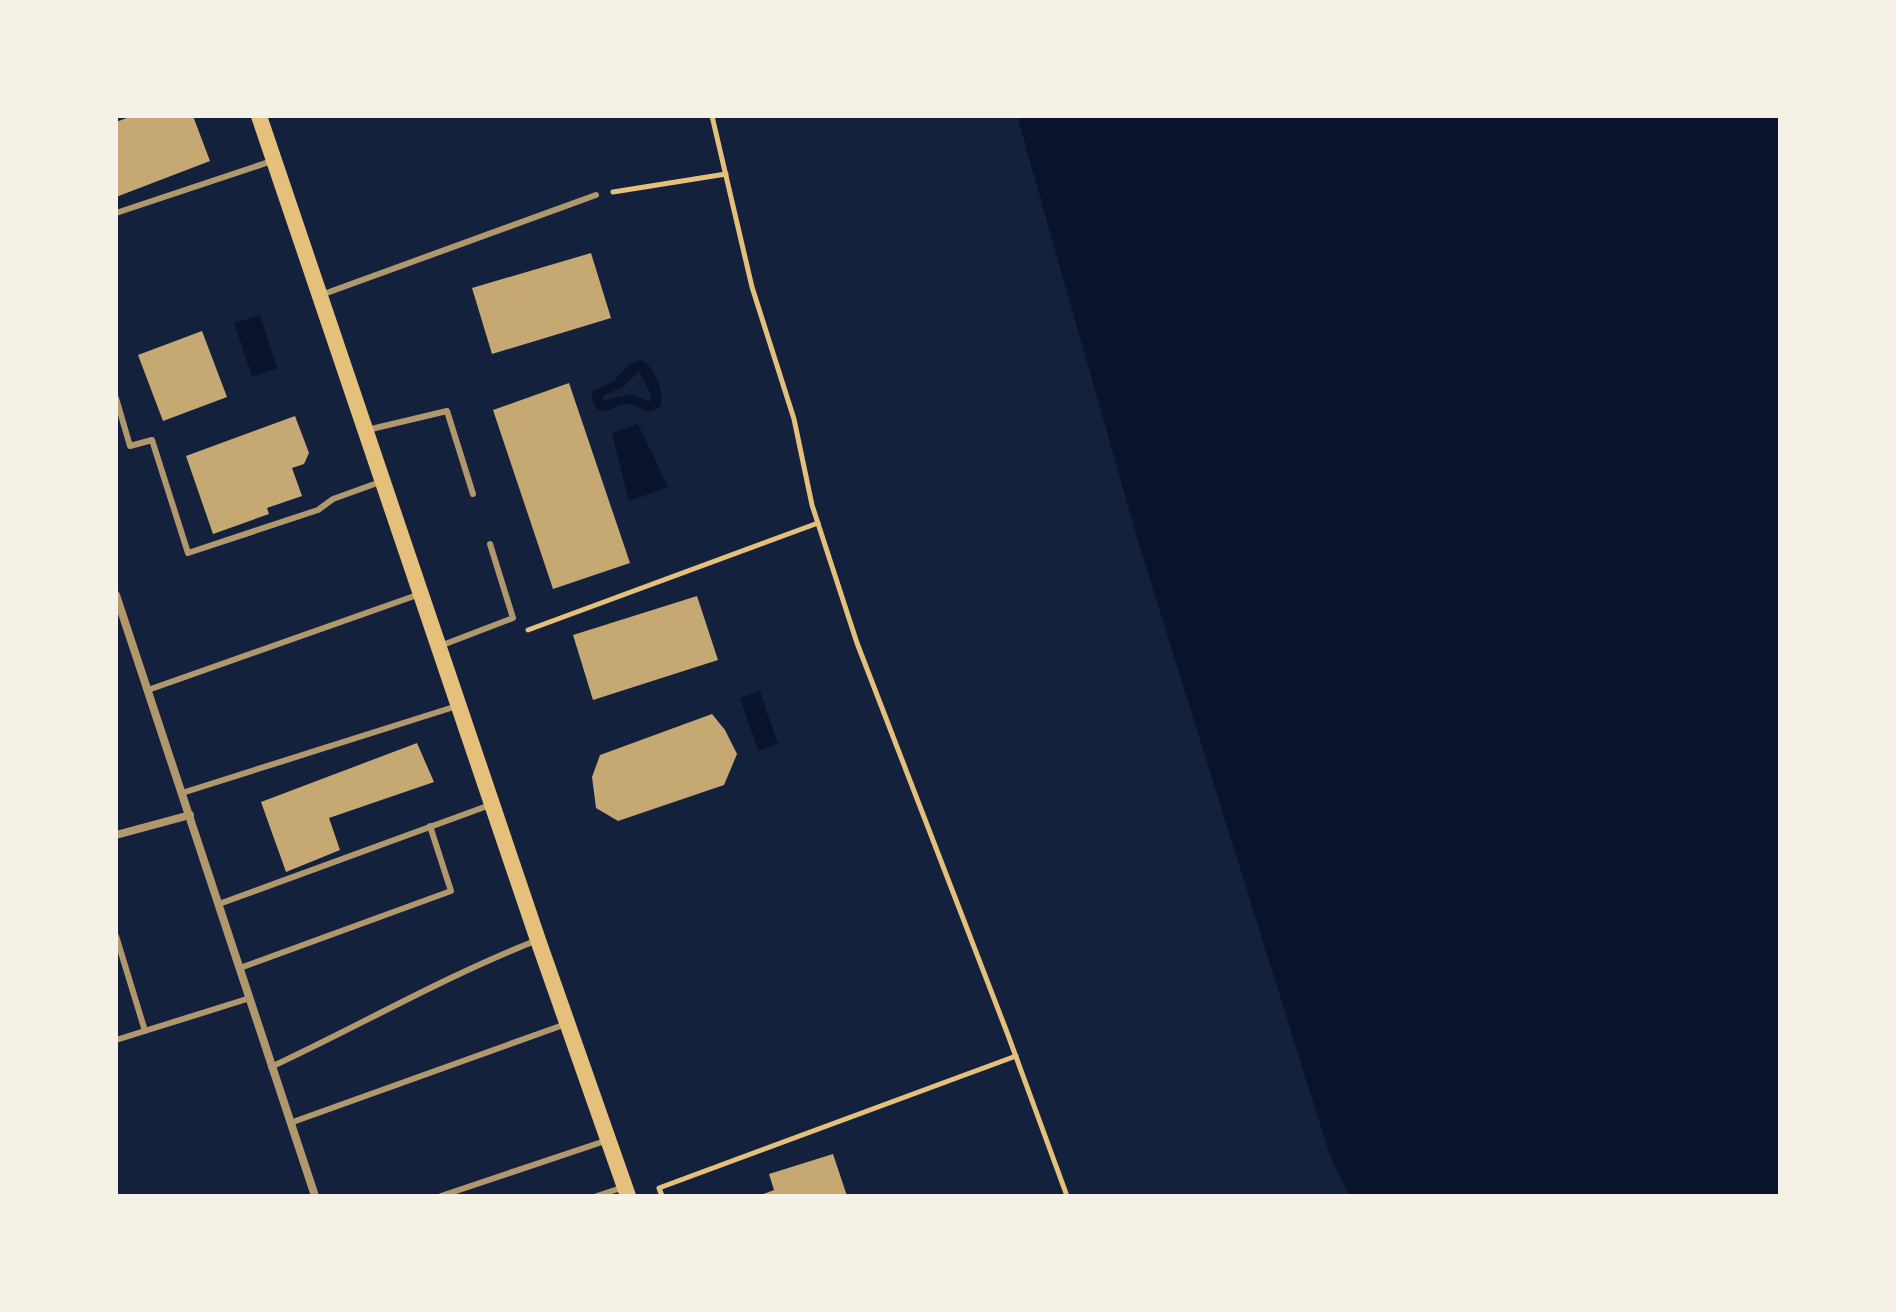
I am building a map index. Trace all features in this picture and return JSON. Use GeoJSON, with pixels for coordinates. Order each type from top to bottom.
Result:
{"type":"FeatureCollection","features":[{"type":"Feature","properties":{"kind":"main road"},"geometry":{"type":"LineString","coordinates":[[259,116],[538,940],[627,1191]]}},
{"type":"Feature","properties":{"kind":"street"},"geometry":{"type":"LineString","coordinates":[[116,595],[315,1196]]}},
{"type":"Feature","properties":{"kind":"street"},"geometry":{"type":"LineString","coordinates":[[116,835],[190,815]]}},
{"type":"Feature","properties":{"kind":"lane"},"geometry":{"type":"LineString","coordinates":[[116,213],[275,160]]}},
{"type":"Feature","properties":{"kind":"lane"},"geometry":{"type":"LineString","coordinates":[[320,295],[596,195]]}},
{"type":"Feature","properties":{"kind":"lane"},"geometry":{"type":"LineString","coordinates":[[116,398],[130,446],[152,440],[188,553],[318,510],[333,499],[384,480]]}},
{"type":"Feature","properties":{"kind":"lane"},"geometry":{"type":"LineString","coordinates":[[366,430],[447,411],[473,494]]}},
{"type":"Feature","properties":{"kind":"lane"},"geometry":{"type":"LineString","coordinates":[[440,646],[513,618],[490,544]]}},
{"type":"Feature","properties":{"kind":"lane"},"geometry":{"type":"LineString","coordinates":[[148,690],[422,593]]}},
{"type":"Feature","properties":{"kind":"lane"},"geometry":{"type":"LineString","coordinates":[[182,793],[460,705]]}},
{"type":"Feature","properties":{"kind":"lane"},"geometry":{"type":"LineString","coordinates":[[219,904],[494,803]]}},
{"type":"Feature","properties":{"kind":"lane"},"geometry":{"type":"LineString","coordinates":[[240,968],[451,891],[430,826]]}},
{"type":"Feature","properties":{"kind":"lane"},"geometry":{"type":"LineString","coordinates":[[116,936],[145,1031]]}},
{"type":"Feature","properties":{"kind":"lane"},"geometry":{"type":"LineString","coordinates":[[271,1067],[353,1029],[437,984],[538,940]]}},
{"type":"Feature","properties":{"kind":"lane"},"geometry":{"type":"LineString","coordinates":[[116,1040],[250,998]]}},
{"type":"Feature","properties":{"kind":"lane"},"geometry":{"type":"LineString","coordinates":[[290,1123],[568,1023]]}},
{"type":"Feature","properties":{"kind":"lane"},"geometry":{"type":"LineString","coordinates":[[441,1196],[609,1140]]}},
{"type":"Feature","properties":{"kind":"lane"},"geometry":{"type":"LineString","coordinates":[[597,1196],[627,1191]]}},
{"type":"Feature","properties":{"kind":"path"},"geometry":{"type":"LineString","coordinates":[[712,116],[752,287],[794,419],[818,523],[857,643],[1067,1196]]}},
{"type":"Feature","properties":{"kind":"path"},"geometry":{"type":"LineString","coordinates":[[596,195],[726,174]]}},
{"type":"Feature","properties":{"kind":"path"},"geometry":{"type":"LineString","coordinates":[[525,631],[818,523]]}},
{"type":"Feature","properties":{"kind":"path"},"geometry":{"type":"LineString","coordinates":[[662,1196],[659,1188],[1016,1056]]}},
{"type":"Feature","properties":{"kind":"water"},"geometry":{"type":"Polygon","coordinates":[[[1017,116],[1780,116],[1780,1196],[1349,1196],[1329,1153],[1137,538],[1017,116]]]}},
{"type":"Feature","properties":{"kind":"water"},"geometry":{"type":"Polygon","coordinates":[[[260,315],[277,368],[252,377],[234,323],[260,315]]]}},
{"type":"Feature","properties":{"kind":"water"},"geometry":{"type":"Polygon","coordinates":[[[641,360],[650,368],[660,388],[660,407],[649,412],[624,404],[609,410],[598,410],[591,399],[593,391],[614,381],[629,364],[641,360]],[[639,371],[623,387],[604,395],[602,401],[631,394],[651,402],[651,395],[639,371]]]}},
{"type":"Feature","properties":{"kind":"water"},"geometry":{"type":"Polygon","coordinates":[[[638,424],[668,487],[629,501],[612,433],[638,424]]]}},
{"type":"Feature","properties":{"kind":"water"},"geometry":{"type":"Polygon","coordinates":[[[760,691],[778,744],[758,751],[740,698],[760,691]]]}},
{"type":"Feature","properties":{"kind":"building"},"geometry":{"type":"Polygon","coordinates":[[[132,116],[193,116],[210,161],[116,197],[116,122],[132,116]]]}},
{"type":"Feature","properties":{"kind":"building"},"geometry":{"type":"Polygon","coordinates":[[[591,253],[611,318],[492,354],[472,288],[591,253]]]}},
{"type":"Feature","properties":{"kind":"building"},"geometry":{"type":"Polygon","coordinates":[[[202,331],[227,397],[163,421],[138,355],[202,331]]]}},
{"type":"Feature","properties":{"kind":"building"},"geometry":{"type":"Polygon","coordinates":[[[569,383],[630,563],[553,589],[493,410],[569,383]]]}},
{"type":"Feature","properties":{"kind":"building"},"geometry":{"type":"Polygon","coordinates":[[[295,416],[309,453],[304,464],[292,468],[302,496],[267,508],[269,514],[213,534],[186,456],[295,416]]]}},
{"type":"Feature","properties":{"kind":"building"},"geometry":{"type":"Polygon","coordinates":[[[697,596],[718,660],[593,700],[573,635],[697,596]]]}},
{"type":"Feature","properties":{"kind":"building"},"geometry":{"type":"Polygon","coordinates":[[[712,714],[725,730],[737,754],[724,785],[618,821],[596,808],[592,777],[600,755],[712,714]]]}},
{"type":"Feature","properties":{"kind":"building"},"geometry":{"type":"Polygon","coordinates":[[[417,743],[434,782],[329,818],[340,850],[286,872],[261,802],[417,743]]]}},
{"type":"Feature","properties":{"kind":"building"},"geometry":{"type":"Polygon","coordinates":[[[833,1154],[847,1196],[758,1196],[774,1190],[769,1174],[833,1154]]]}}]}
